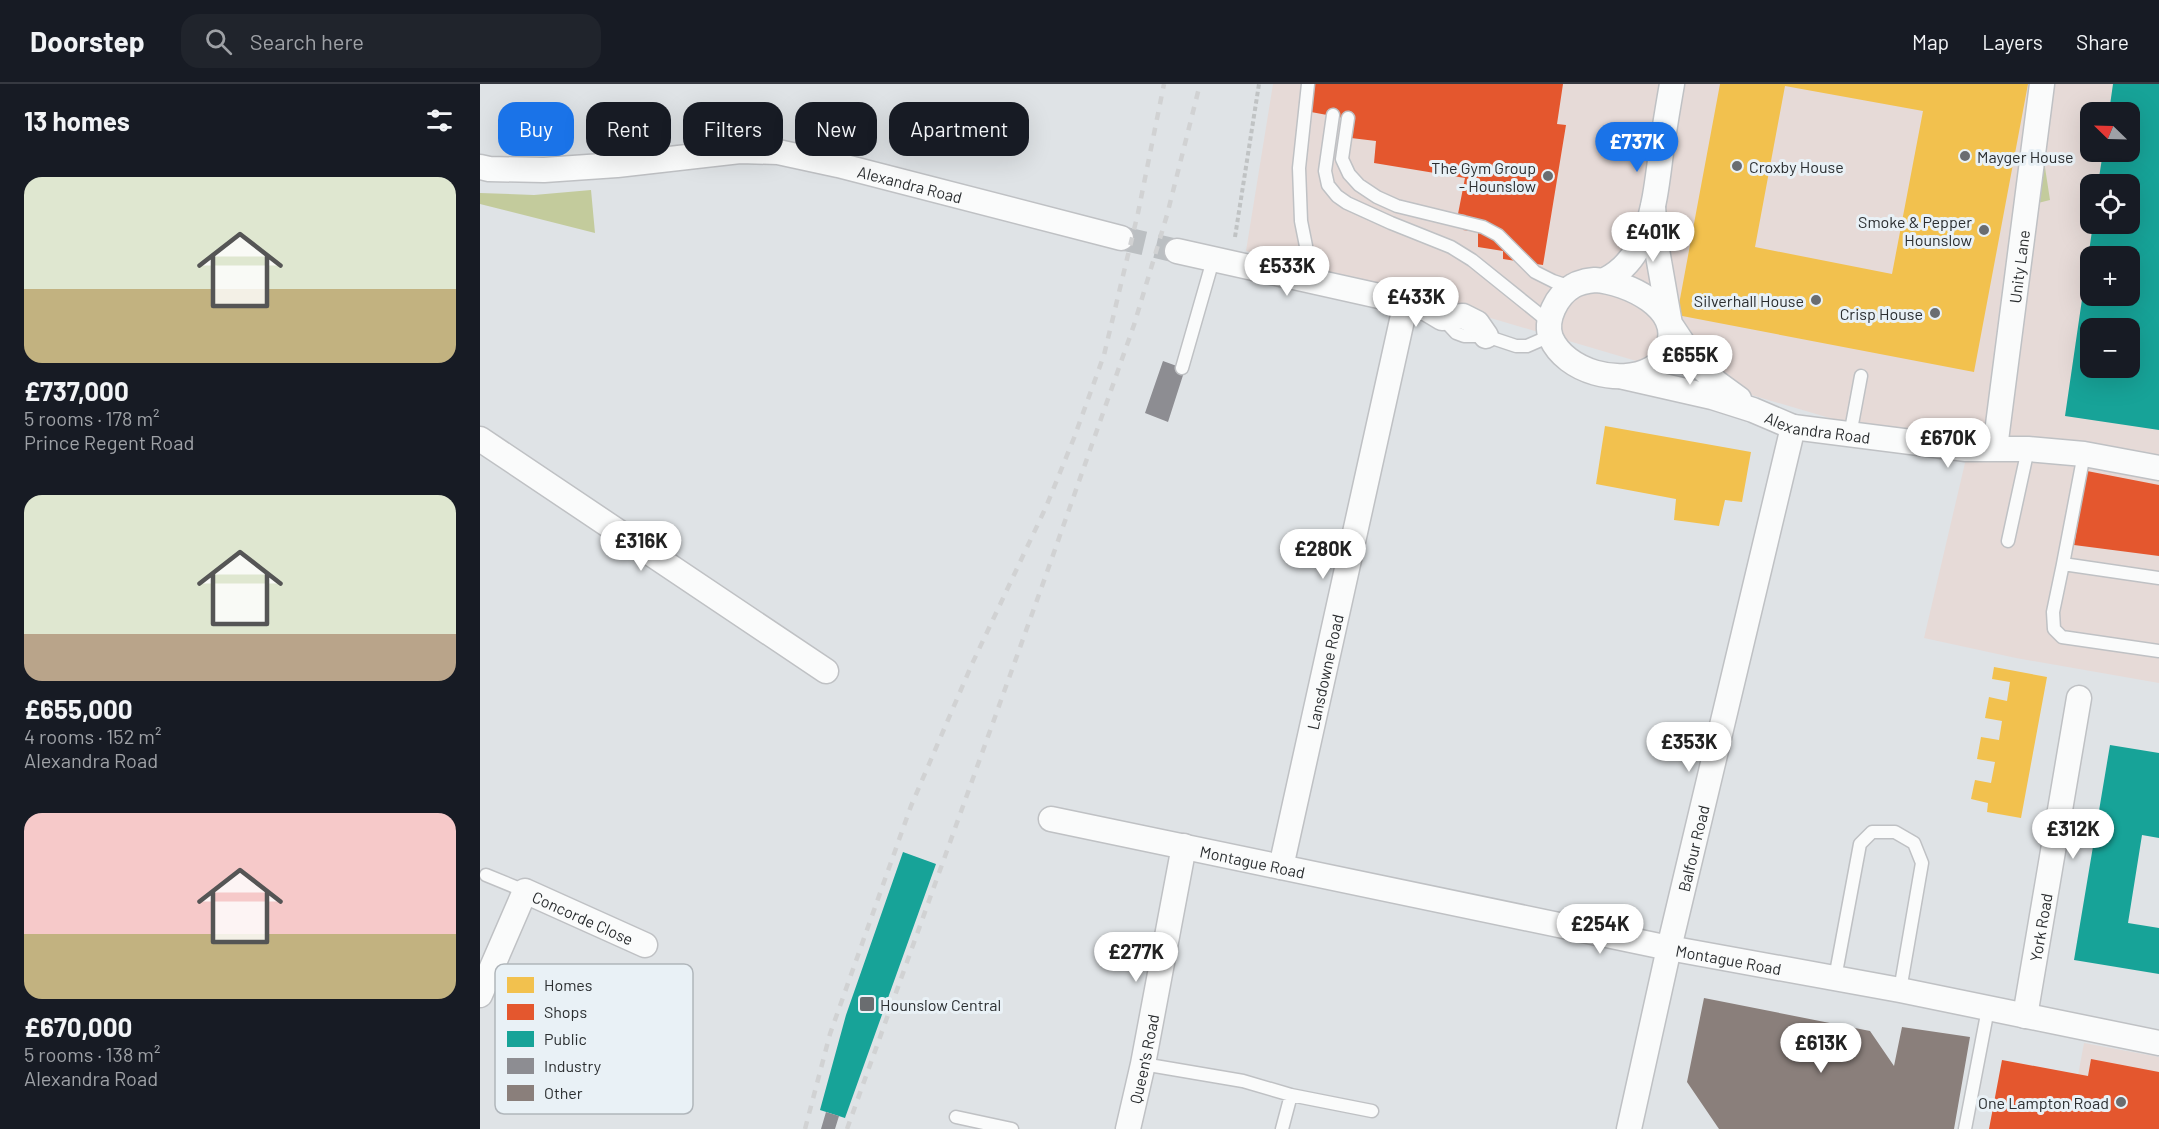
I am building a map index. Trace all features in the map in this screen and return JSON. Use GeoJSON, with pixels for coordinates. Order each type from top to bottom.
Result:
{"type":"FeatureCollection","features":[{"type":"Feature","properties":{"kind":"street"},"geometry":{"type":"LineString","coordinates":[[1653,207],[1656,244],[1672,336],[1668,349],[1660,362],[1652,369],[1624,377],[1604,374],[1577,364],[1568,358],[1550,329],[1553,307],[1571,287],[1583,282],[1605,280],[1616,275],[1639,247],[1653,207],[1672,84]]}},
{"type":"Feature","properties":{"kind":"street","name":"Unity Lane"},"geometry":{"type":"LineString","coordinates":[[1995,448],[2042,84]]}},
{"type":"Feature","properties":{"kind":"street","name":"Alexandra Road"},"geometry":{"type":"LineString","coordinates":[[480,167],[489,170],[544,170],[617,165],[740,151],[778,152],[838,165],[1121,238]]}},
{"type":"Feature","properties":{"kind":"street"},"geometry":{"type":"LineString","coordinates":[[1178,251],[1407,302],[1427,309],[1442,318],[1463,316],[1477,323],[1486,336]]}},
{"type":"Feature","properties":{"kind":"street"},"geometry":{"type":"LineString","coordinates":[[1605,280],[1653,303],[1664,313],[1694,360],[1717,383],[1753,410]]}},
{"type":"Feature","properties":{"kind":"street","name":"Lansdowne Road"},"geometry":{"type":"LineString","coordinates":[[1281,867],[1407,302]]}},
{"type":"Feature","properties":{"kind":"street","name":"Alexandra Road"},"geometry":{"type":"LineString","coordinates":[[1624,377],[1712,397],[1753,410],[1793,427],[1966,449],[2028,449],[2084,454],[2159,468]]}},
{"type":"Feature","properties":{"kind":"street","name":"Balfour Road"},"geometry":{"type":"LineString","coordinates":[[1629,1129],[1669,948],[1793,427]]}},
{"type":"Feature","properties":{"kind":"street"},"geometry":{"type":"LineString","coordinates":[[480,439],[826,671]]}},
{"type":"Feature","properties":{"kind":"street","name":"York Road"},"geometry":{"type":"LineString","coordinates":[[2025,1016],[2079,698]]}},
{"type":"Feature","properties":{"kind":"street","name":"Montague Road"},"geometry":{"type":"LineString","coordinates":[[1051,819],[1669,948],[1900,990],[2159,1043]]}},
{"type":"Feature","properties":{"kind":"street","name":"Queen's Road"},"geometry":{"type":"LineString","coordinates":[[1128,1129],[1143,1064],[1184,846]]}},
{"type":"Feature","properties":{"kind":"street","name":"Concorde Close"},"geometry":{"type":"LineString","coordinates":[[480,995],[525,891],[645,945]]}},
{"type":"Feature","properties":{"kind":"lane"},"geometry":{"type":"LineString","coordinates":[[1308,84],[1299,168],[1300,221],[1313,281]]}},
{"type":"Feature","properties":{"kind":"lane"},"geometry":{"type":"LineString","coordinates":[[1333,115],[1325,171],[1328,185],[1337,196],[1391,223],[1451,247],[1472,260],[1550,329],[1527,346],[1503,343],[1486,336]]}},
{"type":"Feature","properties":{"kind":"lane"},"geometry":{"type":"LineString","coordinates":[[1348,118],[1342,159],[1348,174],[1359,185],[1397,206],[1483,227],[1498,235],[1535,272],[1571,287]]}},
{"type":"Feature","properties":{"kind":"lane"},"geometry":{"type":"LineString","coordinates":[[1182,368],[1222,262]]}},
{"type":"Feature","properties":{"kind":"lane"},"geometry":{"type":"LineString","coordinates":[[1850,435],[1861,376]]}},
{"type":"Feature","properties":{"kind":"lane"},"geometry":{"type":"LineString","coordinates":[[2008,541],[2028,449]]}},
{"type":"Feature","properties":{"kind":"lane"},"geometry":{"type":"LineString","coordinates":[[2084,454],[2053,612],[2054,629],[2062,637],[2159,651]]}},
{"type":"Feature","properties":{"kind":"lane"},"geometry":{"type":"LineString","coordinates":[[2063,564],[2159,578]]}},
{"type":"Feature","properties":{"kind":"lane"},"geometry":{"type":"LineString","coordinates":[[1835,978],[1860,844],[1872,832],[1896,832],[1914,843],[1922,863],[1900,990]]}},
{"type":"Feature","properties":{"kind":"lane"},"geometry":{"type":"LineString","coordinates":[[486,875],[525,891]]}},
{"type":"Feature","properties":{"kind":"lane"},"geometry":{"type":"LineString","coordinates":[[1965,1129],[1988,1009]]}},
{"type":"Feature","properties":{"kind":"lane"},"geometry":{"type":"LineString","coordinates":[[1143,1064],[1243,1082],[1291,1095],[1372,1111]]}},
{"type":"Feature","properties":{"kind":"lane"},"geometry":{"type":"LineString","coordinates":[[1282,1129],[1291,1095]]}},
{"type":"Feature","properties":{"kind":"lane"},"geometry":{"type":"LineString","coordinates":[[956,1117],[1012,1129]]}},
{"type":"Feature","properties":{"kind":"path"},"geometry":{"type":"LineString","coordinates":[[1222,262],[1259,84]]}},
{"type":"Feature","properties":{"kind":"shaded area"},"geometry":{"type":"Polygon","coordinates":[[[1273,84],[2159,84],[2159,683],[2016,658],[1924,638],[1972,433],[1887,435],[1450,306],[1246,251],[1273,84]]]}},
{"type":"Feature","properties":{"kind":"shaded area","name":"One Lampton Road"},"geometry":{"type":"Polygon","coordinates":[[[2084,1043],[2159,1057],[2159,1129],[2068,1129],[2084,1043]]]}},
{"type":"Feature","properties":{"kind":"green space"},"geometry":{"type":"Polygon","coordinates":[[[2044,161],[2050,200],[2034,204],[2044,161]]]}},
{"type":"Feature","properties":{"kind":"green space"},"geometry":{"type":"Polygon","coordinates":[[[591,190],[595,233],[480,204],[480,193],[534,195],[591,190]]]}},
{"type":"Feature","properties":{"kind":"building: Homes"},"geometry":{"type":"Polygon","coordinates":[[[1720,84],[2028,84],[1974,372],[1677,315],[1720,84]],[[1785,86],[1755,247],[1892,274],[1923,111],[1785,86]]]}},
{"type":"Feature","properties":{"kind":"building: Homes"},"geometry":{"type":"Polygon","coordinates":[[[1605,426],[1751,452],[1742,502],[1725,500],[1719,526],[1674,520],[1676,499],[1596,484],[1605,426]]]}},
{"type":"Feature","properties":{"kind":"building: Homes"},"geometry":{"type":"Polygon","coordinates":[[[1994,667],[2047,677],[2021,818],[1987,812],[1988,803],[1971,799],[1975,780],[1991,783],[1995,762],[1977,759],[1981,737],[1999,740],[2002,721],[1985,718],[1989,697],[2007,701],[2010,682],[1992,679],[1994,667]]]}},
{"type":"Feature","properties":{"kind":"building: Shops"},"geometry":{"type":"Polygon","coordinates":[[[1315,84],[1563,84],[1557,124],[1566,125],[1543,265],[1503,259],[1503,251],[1478,247],[1478,232],[1463,230],[1466,215],[1458,214],[1465,178],[1374,163],[1376,141],[1351,138],[1354,120],[1311,112],[1315,84]]]}},
{"type":"Feature","properties":{"kind":"building: Shops"},"geometry":{"type":"Polygon","coordinates":[[[2087,471],[2159,485],[2159,556],[2074,545],[2087,471]]]}},
{"type":"Feature","properties":{"kind":"building: Shops"},"geometry":{"type":"Polygon","coordinates":[[[2091,1059],[2159,1072],[2159,1129],[1989,1129],[2002,1060],[2088,1076],[2091,1059]]]}},
{"type":"Feature","properties":{"kind":"building: Public"},"geometry":{"type":"Polygon","coordinates":[[[2113,84],[2159,84],[2159,430],[2065,416],[2081,306],[2140,306],[2140,246],[2090,246],[2092,234],[2140,234],[2140,174],[2100,174],[2101,162],[2140,162],[2140,102],[2110,102],[2113,84]]]}},
{"type":"Feature","properties":{"kind":"building: Public"},"geometry":{"type":"Polygon","coordinates":[[[2110,745],[2159,753],[2159,838],[2142,835],[2128,923],[2159,928],[2159,974],[2074,960],[2110,745]]]}},
{"type":"Feature","properties":{"kind":"building: Public"},"geometry":{"type":"Polygon","coordinates":[[[903,852],[936,864],[845,1118],[820,1110],[846,1015],[903,852]]]}},
{"type":"Feature","properties":{"kind":"building: Industry"},"geometry":{"type":"Polygon","coordinates":[[[1163,361],[1185,369],[1168,422],[1145,413],[1163,361]]]}},
{"type":"Feature","properties":{"kind":"building: Industry"},"geometry":{"type":"Polygon","coordinates":[[[826,1112],[839,1116],[835,1129],[821,1129],[826,1112]]]}},
{"type":"Feature","properties":{"kind":"building: Other"},"geometry":{"type":"Polygon","coordinates":[[[1704,998],[1870,1031],[1894,1066],[1902,1027],[1970,1037],[1954,1129],[1719,1129],[1687,1082],[1704,998]]]}},
{"type":"Feature","properties":{"kind":"tunnel"},"geometry":{"type":"LineString","coordinates":[[1121,238],[1177,251]]}},
{"type":"Feature","properties":{"kind":"railway"},"geometry":{"type":"LineString","coordinates":[[805,1129],[830,1034],[911,806],[972,664],[1046,507],[1104,355],[1138,213],[1164,84]]}},
{"type":"Feature","properties":{"kind":"railway"},"geometry":{"type":"LineString","coordinates":[[847,1129],[1134,325],[1167,215],[1200,84]]}},
{"type":"Feature","properties":{"kind":"place","name":"Mayger House"},"geometry":{"type":"Point","coordinates":[1965,156]}},
{"type":"Feature","properties":{"kind":"place","name":"Croxby House"},"geometry":{"type":"Point","coordinates":[1737,166]}},
{"type":"Feature","properties":{"kind":"place","name":"The Gym Group - Hounslow"},"geometry":{"type":"Point","coordinates":[1548,176]}},
{"type":"Feature","properties":{"kind":"place","name":"Smoke & Pepper Hounslow"},"geometry":{"type":"Point","coordinates":[1984,230]}},
{"type":"Feature","properties":{"kind":"place","name":"Silverhall House"},"geometry":{"type":"Point","coordinates":[1816,300]}},
{"type":"Feature","properties":{"kind":"place","name":"Crisp House"},"geometry":{"type":"Point","coordinates":[1935,313]}},
{"type":"Feature","properties":{"kind":"place","name":"Hounslow Central"},"geometry":{"type":"Point","coordinates":[867,1004]}},
{"type":"Feature","properties":{"kind":"place","name":"One Lampton Road"},"geometry":{"type":"Point","coordinates":[2121,1102]}}]}
